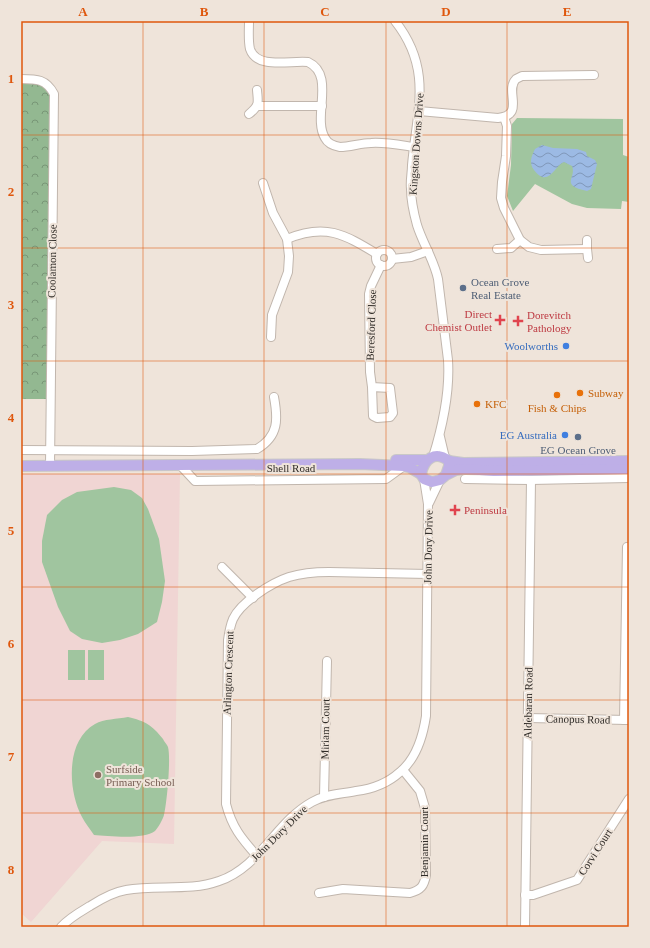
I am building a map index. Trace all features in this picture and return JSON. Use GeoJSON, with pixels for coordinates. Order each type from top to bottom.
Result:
{"type":"FeatureCollection","features":[{"type":"Feature","properties":{"kind":"main road"},"geometry":{"type":"LineString","coordinates":[[629,461],[607,465],[494,471],[465,469],[456,470],[432,482],[422,476],[422,467],[430,458],[440,456],[447,460],[462,463],[607,465],[629,469]]}},
{"type":"Feature","properties":{"kind":"main road","name":"Shell Road"},"geometry":{"type":"LineString","coordinates":[[360,464],[430,458]]}},
{"type":"Feature","properties":{"kind":"main road"},"geometry":{"type":"LineString","coordinates":[[443,477],[449,466],[447,460]]}},
{"type":"Feature","properties":{"kind":"main road","name":"Shell Road"},"geometry":{"type":"LineString","coordinates":[[21,466],[360,464],[404,466],[409,467],[422,476]]}},
{"type":"Feature","properties":{"kind":"street"},"geometry":{"type":"LineString","coordinates":[[249,21],[250,48],[257,59],[268,62],[308,62],[317,67],[321,76],[322,133],[328,142],[333,145],[345,146],[376,143],[414,147]]}},
{"type":"Feature","properties":{"kind":"street","name":"Kingston Downs Drive"},"geometry":{"type":"LineString","coordinates":[[395,21],[412,49],[419,72],[421,91],[410,189],[417,226],[436,268],[449,373],[440,434],[430,458]]}},
{"type":"Feature","properties":{"kind":"street"},"geometry":{"type":"LineString","coordinates":[[419,111],[504,118],[513,108],[513,85],[516,79],[522,76],[594,75]]}},
{"type":"Feature","properties":{"kind":"street","name":"Coolamon Close"},"geometry":{"type":"LineString","coordinates":[[21,79],[36,79],[41,81],[47,84],[54,94],[50,466]]}},
{"type":"Feature","properties":{"kind":"street"},"geometry":{"type":"LineString","coordinates":[[257,90],[257,106]]}},
{"type":"Feature","properties":{"kind":"street"},"geometry":{"type":"LineString","coordinates":[[249,114],[257,106],[322,106]]}},
{"type":"Feature","properties":{"kind":"street"},"geometry":{"type":"LineString","coordinates":[[504,118],[506,126],[506,156],[501,198],[504,208],[520,240],[529,247],[541,250],[586,249]]}},
{"type":"Feature","properties":{"kind":"street"},"geometry":{"type":"LineString","coordinates":[[263,183],[273,213],[287,238],[289,246],[288,272],[272,315],[271,337]]}},
{"type":"Feature","properties":{"kind":"street"},"geometry":{"type":"LineString","coordinates":[[287,238],[302,234],[325,231],[354,240],[377,254]]}},
{"type":"Feature","properties":{"kind":"street"},"geometry":{"type":"LineString","coordinates":[[497,249],[511,248],[520,240]]}},
{"type":"Feature","properties":{"kind":"street"},"geometry":{"type":"LineString","coordinates":[[587,240],[586,249],[588,258]]}},
{"type":"Feature","properties":{"kind":"street"},"geometry":{"type":"LineString","coordinates":[[377,254],[382,250],[388,251],[392,256],[392,259]]}},
{"type":"Feature","properties":{"kind":"street"},"geometry":{"type":"LineString","coordinates":[[392,259],[411,257],[428,251]]}},
{"type":"Feature","properties":{"kind":"street"},"geometry":{"type":"LineString","coordinates":[[377,254],[377,262],[382,265],[389,264],[392,259]]}},
{"type":"Feature","properties":{"kind":"street","name":"Beresford Close"},"geometry":{"type":"LineString","coordinates":[[372,387],[370,372],[370,294],[371,286],[382,265]]}},
{"type":"Feature","properties":{"kind":"street"},"geometry":{"type":"LineString","coordinates":[[21,450],[257,449],[265,444],[271,437],[275,428],[277,414],[274,397]]}},
{"type":"Feature","properties":{"kind":"street","name":"Kingston Downs Drive"},"geometry":{"type":"LineString","coordinates":[[440,434],[447,460]]}},
{"type":"Feature","properties":{"kind":"street"},"geometry":{"type":"LineString","coordinates":[[191,465],[192,450]]}},
{"type":"Feature","properties":{"kind":"street","name":"Shell Road"},"geometry":{"type":"LineString","coordinates":[[180,465],[194,481],[386,479],[404,466]]}},
{"type":"Feature","properties":{"kind":"street","name":"John Dory Drive"},"geometry":{"type":"LineString","coordinates":[[61,927],[68,920],[86,908],[104,898],[124,890],[196,886],[218,882],[238,872],[257,856],[297,813],[311,802],[324,796],[358,791],[380,785],[403,770],[417,749],[423,733],[426,716],[428,504],[422,476]]}},
{"type":"Feature","properties":{"kind":"street","name":"John Dory Drive"},"geometry":{"type":"LineString","coordinates":[[428,504],[443,477]]}},
{"type":"Feature","properties":{"kind":"street"},"geometry":{"type":"LineString","coordinates":[[465,479],[531,480],[629,478]]}},
{"type":"Feature","properties":{"kind":"street","name":"Aldebaran Road"},"geometry":{"type":"LineString","coordinates":[[524,927],[531,480]]}},
{"type":"Feature","properties":{"kind":"street"},"geometry":{"type":"LineString","coordinates":[[626,720],[627,547]]}},
{"type":"Feature","properties":{"kind":"street"},"geometry":{"type":"LineString","coordinates":[[222,567],[253,598]]}},
{"type":"Feature","properties":{"kind":"street","name":"Arlington Crescent"},"geometry":{"type":"LineString","coordinates":[[257,856],[241,839],[234,828],[226,804],[228,640],[229,628],[233,618],[247,602],[272,585],[287,578],[313,572],[428,574]]}},
{"type":"Feature","properties":{"kind":"street","name":"Miriam Court"},"geometry":{"type":"LineString","coordinates":[[324,796],[327,661]]}},
{"type":"Feature","properties":{"kind":"street","name":"Canopus Road"},"geometry":{"type":"LineString","coordinates":[[528,718],[626,720]]}},
{"type":"Feature","properties":{"kind":"street","name":"Benjamin Court"},"geometry":{"type":"LineString","coordinates":[[319,893],[343,889],[410,893],[421,889],[424,885],[426,875],[426,808],[420,791],[403,770]]}},
{"type":"Feature","properties":{"kind":"street","name":"Corvi Court"},"geometry":{"type":"LineString","coordinates":[[525,895],[533,895],[577,880],[629,799]]}},
{"type":"Feature","properties":{"kind":"shaded area"},"geometry":{"type":"Polygon","coordinates":[[[21,474],[180,474],[174,844],[102,841],[31,922],[21,913],[21,474]]]}},
{"type":"Feature","properties":{"kind":"green space"},"geometry":{"type":"Polygon","coordinates":[[[36,79],[54,94],[50,399],[21,399],[21,80],[36,79]]]}},
{"type":"Feature","properties":{"kind":"green space"},"geometry":{"type":"Polygon","coordinates":[[[517,118],[623,119],[623,155],[629,157],[629,202],[622,201],[621,209],[587,208],[572,204],[535,184],[513,211],[507,196],[511,165],[512,124],[517,118]]]}},
{"type":"Feature","properties":{"kind":"green space"},"geometry":{"type":"Polygon","coordinates":[[[114,487],[131,490],[142,498],[148,509],[159,539],[165,581],[157,622],[138,634],[120,640],[102,643],[82,639],[70,631],[58,607],[42,562],[42,541],[47,515],[62,500],[77,492],[114,487]]]}},
{"type":"Feature","properties":{"kind":"green space"},"geometry":{"type":"Polygon","coordinates":[[[68,650],[85,650],[85,680],[68,680],[68,650]]]}},
{"type":"Feature","properties":{"kind":"green space"},"geometry":{"type":"Polygon","coordinates":[[[88,650],[104,650],[104,680],[88,680],[88,650]]]}},
{"type":"Feature","properties":{"kind":"green space"},"geometry":{"type":"Polygon","coordinates":[[[128,717],[144,722],[152,727],[168,747],[168,781],[164,815],[155,831],[143,836],[126,837],[94,835],[82,817],[74,794],[72,767],[74,754],[78,742],[85,732],[95,724],[106,720],[128,717]]]}},
{"type":"Feature","properties":{"kind":"water"},"geometry":{"type":"Polygon","coordinates":[[[542,145],[553,148],[577,149],[586,152],[587,156],[595,160],[597,164],[591,189],[587,191],[579,189],[571,184],[573,174],[572,166],[564,162],[547,177],[539,175],[532,167],[531,160],[535,149],[542,145]]]}},
{"type":"Feature","properties":{"kind":"place","name":"Ocean Grove Real Estate"},"geometry":{"type":"Point","coordinates":[463,288]}},
{"type":"Feature","properties":{"kind":"place","name":"Direct Chemist Outlet"},"geometry":{"type":"Point","coordinates":[500,320]}},
{"type":"Feature","properties":{"kind":"place","name":"Dorevitch Pathology"},"geometry":{"type":"Point","coordinates":[518,321]}},
{"type":"Feature","properties":{"kind":"place","name":"Woolworths"},"geometry":{"type":"Point","coordinates":[566,346]}},
{"type":"Feature","properties":{"kind":"place","name":"Subway"},"geometry":{"type":"Point","coordinates":[580,393]}},
{"type":"Feature","properties":{"kind":"place","name":"Fish & Chips"},"geometry":{"type":"Point","coordinates":[557,395]}},
{"type":"Feature","properties":{"kind":"place","name":"KFC"},"geometry":{"type":"Point","coordinates":[477,404]}},
{"type":"Feature","properties":{"kind":"place","name":"EG Australia"},"geometry":{"type":"Point","coordinates":[565,435]}},
{"type":"Feature","properties":{"kind":"place","name":"EG Ocean Grove"},"geometry":{"type":"Point","coordinates":[578,437]}},
{"type":"Feature","properties":{"kind":"place","name":"Peninsula"},"geometry":{"type":"Point","coordinates":[455,510]}},
{"type":"Feature","properties":{"kind":"place","name":"Surfside Primary School"},"geometry":{"type":"Point","coordinates":[98,775]}}]}
